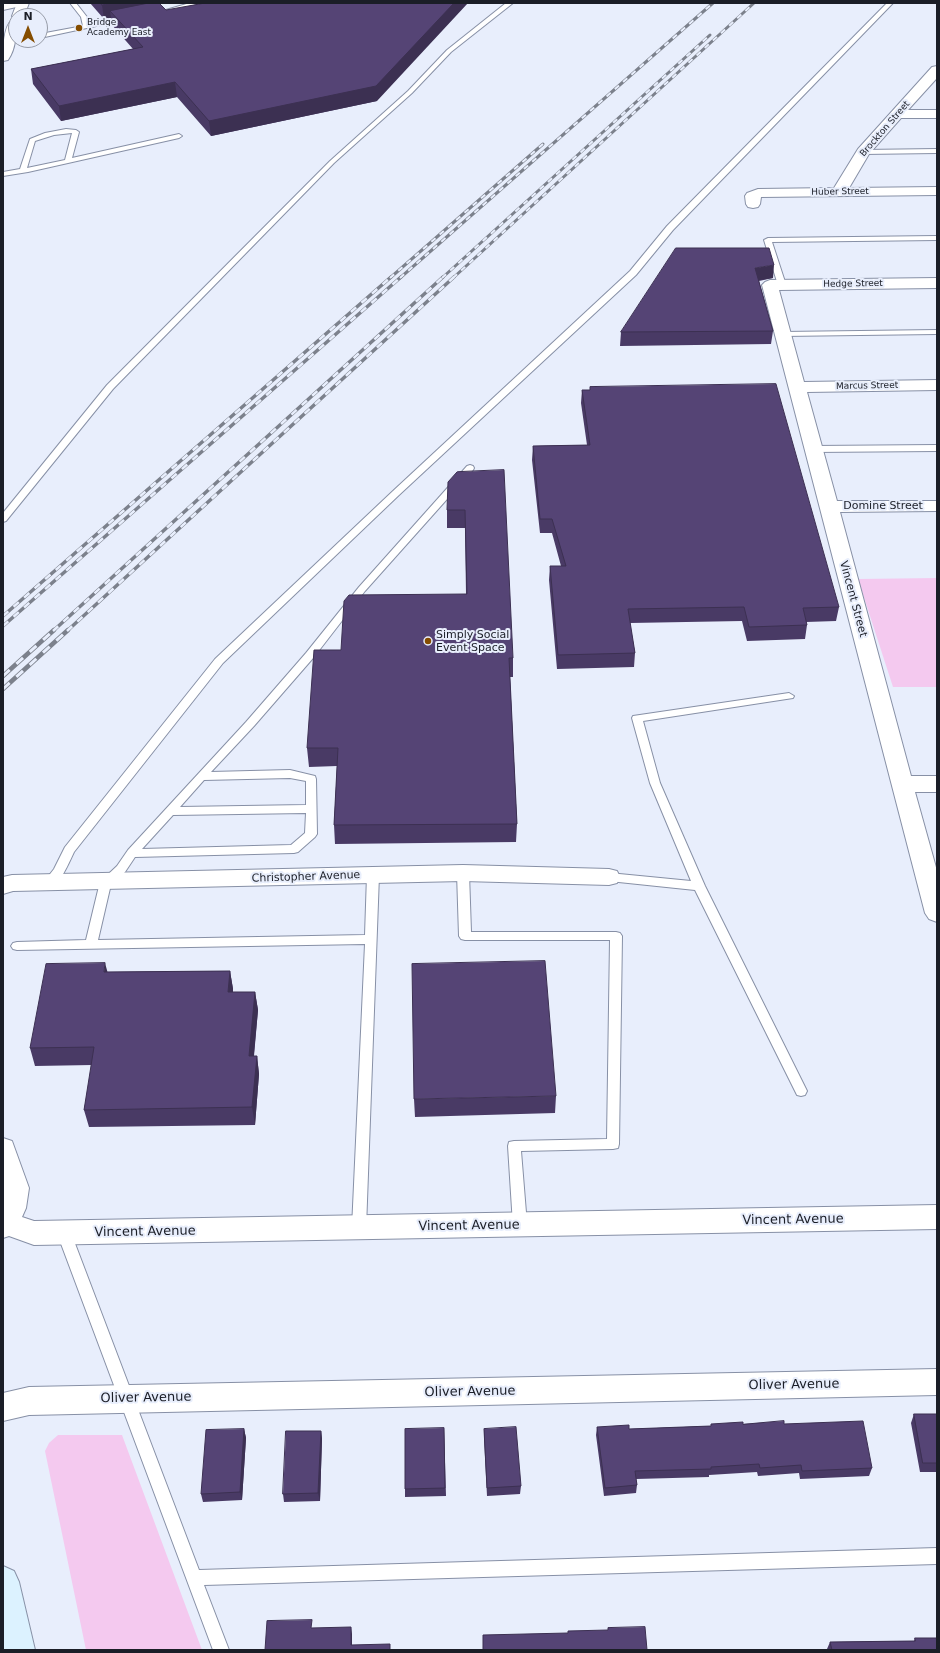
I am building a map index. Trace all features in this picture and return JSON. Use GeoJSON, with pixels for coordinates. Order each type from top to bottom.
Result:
{"type":"FeatureCollection","features":[{"type":"Feature","properties":{"kind":"main road"},"geometry":{"type":"LineString","coordinates":[[3,1582],[19,1650]]}},
{"type":"Feature","properties":{"kind":"street"},"geometry":{"type":"LineString","coordinates":[[3,6],[17,3]]}},
{"type":"Feature","properties":{"kind":"street"},"geometry":{"type":"LineString","coordinates":[[3,57],[8,48]]}},
{"type":"Feature","properties":{"kind":"street","name":"Brockton Street"},"geometry":{"type":"LineString","coordinates":[[839,192],[863,152],[935,76]]}},
{"type":"Feature","properties":{"kind":"street"},"geometry":{"type":"LineString","coordinates":[[898,114],[937,114]]}},
{"type":"Feature","properties":{"kind":"street","name":"Huber Street"},"geometry":{"type":"LineString","coordinates":[[753,204],[752,196],[758,193],[937,191]]}},
{"type":"Feature","properties":{"kind":"street","name":"Hedge Street"},"geometry":{"type":"LineString","coordinates":[[776,285],[937,283]]}},
{"type":"Feature","properties":{"kind":"street","name":"Vincent Street"},"geometry":{"type":"LineString","coordinates":[[776,285],[783,334],[903,784],[932,879],[937,913]]}},
{"type":"Feature","properties":{"kind":"street","name":"Marcus Street"},"geometry":{"type":"LineString","coordinates":[[797,387],[937,385]]}},
{"type":"Feature","properties":{"kind":"street","name":"Domine Street"},"geometry":{"type":"LineString","coordinates":[[829,507],[937,506]]}},
{"type":"Feature","properties":{"kind":"street"},"geometry":{"type":"LineString","coordinates":[[903,784],[937,784]]}},
{"type":"Feature","properties":{"kind":"street","name":"Christopher Avenue"},"geometry":{"type":"LineString","coordinates":[[3,886],[12,883],[106,882],[463,872],[609,877]]}},
{"type":"Feature","properties":{"kind":"street"},"geometry":{"type":"LineString","coordinates":[[3,1149],[16,1188],[13,1208],[4,1224]]}},
{"type":"Feature","properties":{"kind":"street","name":"Vincent Avenue"},"geometry":{"type":"LineString","coordinates":[[4,1224],[34,1233],[64,1233],[937,1217]]}},
{"type":"Feature","properties":{"kind":"street","name":"Oliver Avenue"},"geometry":{"type":"LineString","coordinates":[[3,1407],[29,1401],[126,1398],[937,1382]]}},
{"type":"Feature","properties":{"kind":"lane"},"geometry":{"type":"LineString","coordinates":[[73,3],[84,17],[86,27]]}},
{"type":"Feature","properties":{"kind":"lane"},"geometry":{"type":"LineString","coordinates":[[152,14],[197,3]]}},
{"type":"Feature","properties":{"kind":"lane"},"geometry":{"type":"LineString","coordinates":[[3,519],[110,387],[332,162],[410,92],[449,51],[510,3]]}},
{"type":"Feature","properties":{"kind":"lane"},"geometry":{"type":"LineString","coordinates":[[49,883],[59,871],[70,850],[219,661],[396,493],[633,273],[670,228],[890,3]]}},
{"type":"Feature","properties":{"kind":"lane"},"geometry":{"type":"LineString","coordinates":[[48,34],[131,18]]}},
{"type":"Feature","properties":{"kind":"lane"},"geometry":{"type":"LineString","coordinates":[[23,171],[32,140],[39,136],[71,131],[76,132],[68,161]]}},
{"type":"Feature","properties":{"kind":"lane"},"geometry":{"type":"LineString","coordinates":[[3,174],[23,171],[179,136]]}},
{"type":"Feature","properties":{"kind":"lane"},"geometry":{"type":"LineString","coordinates":[[863,152],[937,151]]}},
{"type":"Feature","properties":{"kind":"lane"},"geometry":{"type":"LineString","coordinates":[[776,285],[768,240],[937,238]]}},
{"type":"Feature","properties":{"kind":"lane"},"geometry":{"type":"LineString","coordinates":[[783,334],[937,332]]}},
{"type":"Feature","properties":{"kind":"lane"},"geometry":{"type":"LineString","coordinates":[[814,449],[937,448]]}},
{"type":"Feature","properties":{"kind":"lane"},"geometry":{"type":"LineString","coordinates":[[91,945],[106,882],[121,869],[132,853],[255,718],[310,655],[362,589],[470,468]]}},
{"type":"Feature","properties":{"kind":"lane"},"geometry":{"type":"LineString","coordinates":[[789,696],[637,718],[655,783],[700,886],[801,1091]]}},
{"type":"Feature","properties":{"kind":"lane"},"geometry":{"type":"LineString","coordinates":[[132,853],[294,849],[311,834],[311,779],[290,774],[201,776]]}},
{"type":"Feature","properties":{"kind":"lane"},"geometry":{"type":"LineString","coordinates":[[170,811],[311,809]]}},
{"type":"Feature","properties":{"kind":"lane"},"geometry":{"type":"LineString","coordinates":[[463,872],[465,936],[616,936],[613,1144],[514,1146],[520,1225]]}},
{"type":"Feature","properties":{"kind":"lane"},"geometry":{"type":"LineString","coordinates":[[359,1228],[373,875]]}},
{"type":"Feature","properties":{"kind":"lane"},"geometry":{"type":"LineString","coordinates":[[609,877],[700,886]]}},
{"type":"Feature","properties":{"kind":"lane"},"geometry":{"type":"LineString","coordinates":[[17,946],[371,939]]}},
{"type":"Feature","properties":{"kind":"lane"},"geometry":{"type":"LineString","coordinates":[[64,1233],[222,1650]]}},
{"type":"Feature","properties":{"kind":"lane"},"geometry":{"type":"LineString","coordinates":[[194,1578],[937,1556]]}},
{"type":"Feature","properties":{"kind":"shaded area"},"geometry":{"type":"Polygon","coordinates":[[[937,578],[937,687],[893,687],[858,579],[937,578]]]}},
{"type":"Feature","properties":{"kind":"shaded area"},"geometry":{"type":"Polygon","coordinates":[[[58,1435],[122,1435],[202,1650],[86,1650],[45,1451],[49,1443],[58,1435]]]}},
{"type":"Feature","properties":{"kind":"building"},"geometry":{"type":"Polygon","coordinates":[[[149,3],[159,3],[166,10],[205,3],[454,3],[376,86],[209,121],[175,82],[59,106],[31,69],[143,47],[110,11],[149,3]]]}},
{"type":"Feature","properties":{"kind":"building"},"geometry":{"type":"Polygon","coordinates":[[[676,248],[769,248],[774,265],[755,268],[773,331],[621,332],[676,248]]]}},
{"type":"Feature","properties":{"kind":"building"},"geometry":{"type":"Polygon","coordinates":[[[776,384],[839,607],[803,608],[807,625],[749,627],[744,607],[628,609],[635,653],[558,655],[550,566],[566,566],[552,519],[540,519],[533,446],[590,445],[582,390],[590,390],[590,387],[776,384]]]}},
{"type":"Feature","properties":{"kind":"building","name":"Simply Social Event Space"},"geometry":{"type":"Polygon","coordinates":[[[504,470],[513,658],[509,658],[517,824],[334,825],[338,748],[307,748],[314,650],[341,650],[344,601],[349,595],[467,594],[465,510],[447,510],[448,482],[457,472],[504,470]]]}},
{"type":"Feature","properties":{"kind":"building"},"geometry":{"type":"Polygon","coordinates":[[[545,961],[556,1096],[414,1099],[412,964],[545,961]]]}},
{"type":"Feature","properties":{"kind":"building"},"geometry":{"type":"Polygon","coordinates":[[[105,963],[104,972],[230,971],[228,992],[255,992],[249,1056],[257,1056],[252,1107],[84,1110],[94,1047],[30,1048],[46,964],[105,963]]]}},
{"type":"Feature","properties":{"kind":"building"},"geometry":{"type":"Polygon","coordinates":[[[914,1414],[937,1414],[937,1463],[923,1463],[914,1414]]]}},
{"type":"Feature","properties":{"kind":"building"},"geometry":{"type":"Polygon","coordinates":[[[784,1421],[784,1424],[863,1421],[872,1468],[802,1471],[801,1465],[760,1468],[759,1464],[711,1467],[711,1469],[635,1471],[637,1485],[605,1488],[597,1427],[629,1425],[629,1429],[711,1426],[711,1424],[743,1422],[743,1424],[784,1421]]]}},
{"type":"Feature","properties":{"kind":"building"},"geometry":{"type":"Polygon","coordinates":[[[516,1427],[521,1486],[487,1488],[484,1429],[516,1427]]]}},
{"type":"Feature","properties":{"kind":"building"},"geometry":{"type":"Polygon","coordinates":[[[444,1428],[445,1488],[405,1489],[405,1429],[444,1428]]]}},
{"type":"Feature","properties":{"kind":"building"},"geometry":{"type":"Polygon","coordinates":[[[244,1429],[240,1492],[201,1494],[206,1430],[244,1429]]]}},
{"type":"Feature","properties":{"kind":"building"},"geometry":{"type":"Polygon","coordinates":[[[286,1431],[321,1431],[318,1493],[283,1494],[286,1431]]]}},
{"type":"Feature","properties":{"kind":"building"},"geometry":{"type":"Polygon","coordinates":[[[312,1620],[311,1628],[351,1627],[351,1645],[390,1644],[390,1650],[265,1650],[267,1621],[312,1620]]]}},
{"type":"Feature","properties":{"kind":"building"},"geometry":{"type":"Polygon","coordinates":[[[645,1627],[647,1650],[483,1650],[483,1635],[568,1633],[568,1631],[645,1627]]]}},
{"type":"Feature","properties":{"kind":"building"},"geometry":{"type":"Polygon","coordinates":[[[915,1638],[937,1638],[937,1650],[832,1650],[830,1642],[915,1641],[915,1638]]]}},
{"type":"Feature","properties":{"kind":"railway"},"geometry":{"type":"LineString","coordinates":[[400,278],[713,3]]}},
{"type":"Feature","properties":{"kind":"railway"},"geometry":{"type":"LineString","coordinates":[[453,278],[754,3]]}},
{"type":"Feature","properties":{"kind":"railway"},"geometry":{"type":"LineString","coordinates":[[442,278],[710,35]]}},
{"type":"Feature","properties":{"kind":"railway"},"geometry":{"type":"LineString","coordinates":[[390,278],[543,144]]}},
{"type":"Feature","properties":{"kind":"railway"},"geometry":{"type":"LineString","coordinates":[[3,616],[391,277]]}},
{"type":"Feature","properties":{"kind":"railway"},"geometry":{"type":"LineString","coordinates":[[3,626],[401,277]]}},
{"type":"Feature","properties":{"kind":"railway"},"geometry":{"type":"LineString","coordinates":[[53,631],[443,277]]}},
{"type":"Feature","properties":{"kind":"railway"},"geometry":{"type":"LineString","coordinates":[[67,631],[454,277]]}},
{"type":"Feature","properties":{"kind":"railway"},"geometry":{"type":"LineString","coordinates":[[3,676],[54,630]]}},
{"type":"Feature","properties":{"kind":"railway"},"geometry":{"type":"LineString","coordinates":[[3,689],[68,630]]}},
{"type":"Feature","properties":{"kind":"place","name":"Bridge Academy East"},"geometry":{"type":"Point","coordinates":[79,28]}},
{"type":"Feature","properties":{"kind":"place","name":"Simply Social Event Space"},"geometry":{"type":"Point","coordinates":[428,641]}}]}
